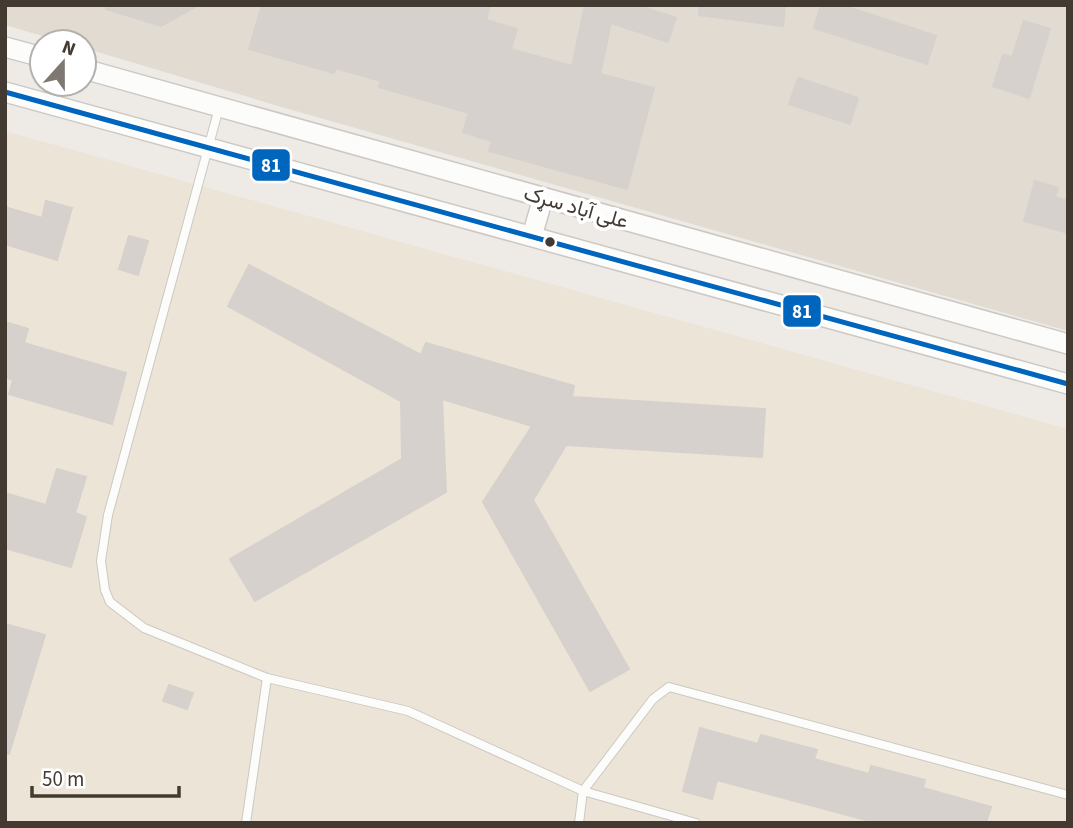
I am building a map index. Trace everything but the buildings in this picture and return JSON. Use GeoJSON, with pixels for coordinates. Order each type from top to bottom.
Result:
{"type":"FeatureCollection","features":[{"type":"Feature","properties":{"kind":"street"},"geometry":{"type":"LineString","coordinates":[[5,47],[28,53]]}},
{"type":"Feature","properties":{"kind":"street","name":"علی آباد سړک"},"geometry":{"type":"LineString","coordinates":[[98,73],[1068,344]]}},
{"type":"Feature","properties":{"kind":"street"},"geometry":{"type":"LineString","coordinates":[[5,92],[1068,384]]}},
{"type":"Feature","properties":{"kind":"street"},"geometry":{"type":"LineString","coordinates":[[533,236],[543,198]]}},
{"type":"Feature","properties":{"kind":"lane"},"geometry":{"type":"LineString","coordinates":[[219,107],[108,515],[101,561],[102,578],[110,602],[144,628],[267,678],[408,711],[583,791],[696,823]]}},
{"type":"Feature","properties":{"kind":"lane"},"geometry":{"type":"LineString","coordinates":[[246,823],[267,678]]}},
{"type":"Feature","properties":{"kind":"lane"},"geometry":{"type":"LineString","coordinates":[[579,823],[583,791],[653,699],[669,687],[1068,795]]}},
{"type":"Feature","properties":{"kind":"shaded area"},"geometry":{"type":"Polygon","coordinates":[[[5,5],[1068,5],[1068,331],[98,52],[98,28],[28,28],[28,32],[5,25],[5,5]]]}},
{"type":"Feature","properties":{"kind":"shaded area"},"geometry":{"type":"Polygon","coordinates":[[[5,131],[1068,429],[1068,823],[5,823],[5,131]]]}},
{"type":"Feature","properties":{"kind":"transit line","name":"81"},"geometry":{"type":"LineString","coordinates":[[5,92],[1068,384]]}}]}
